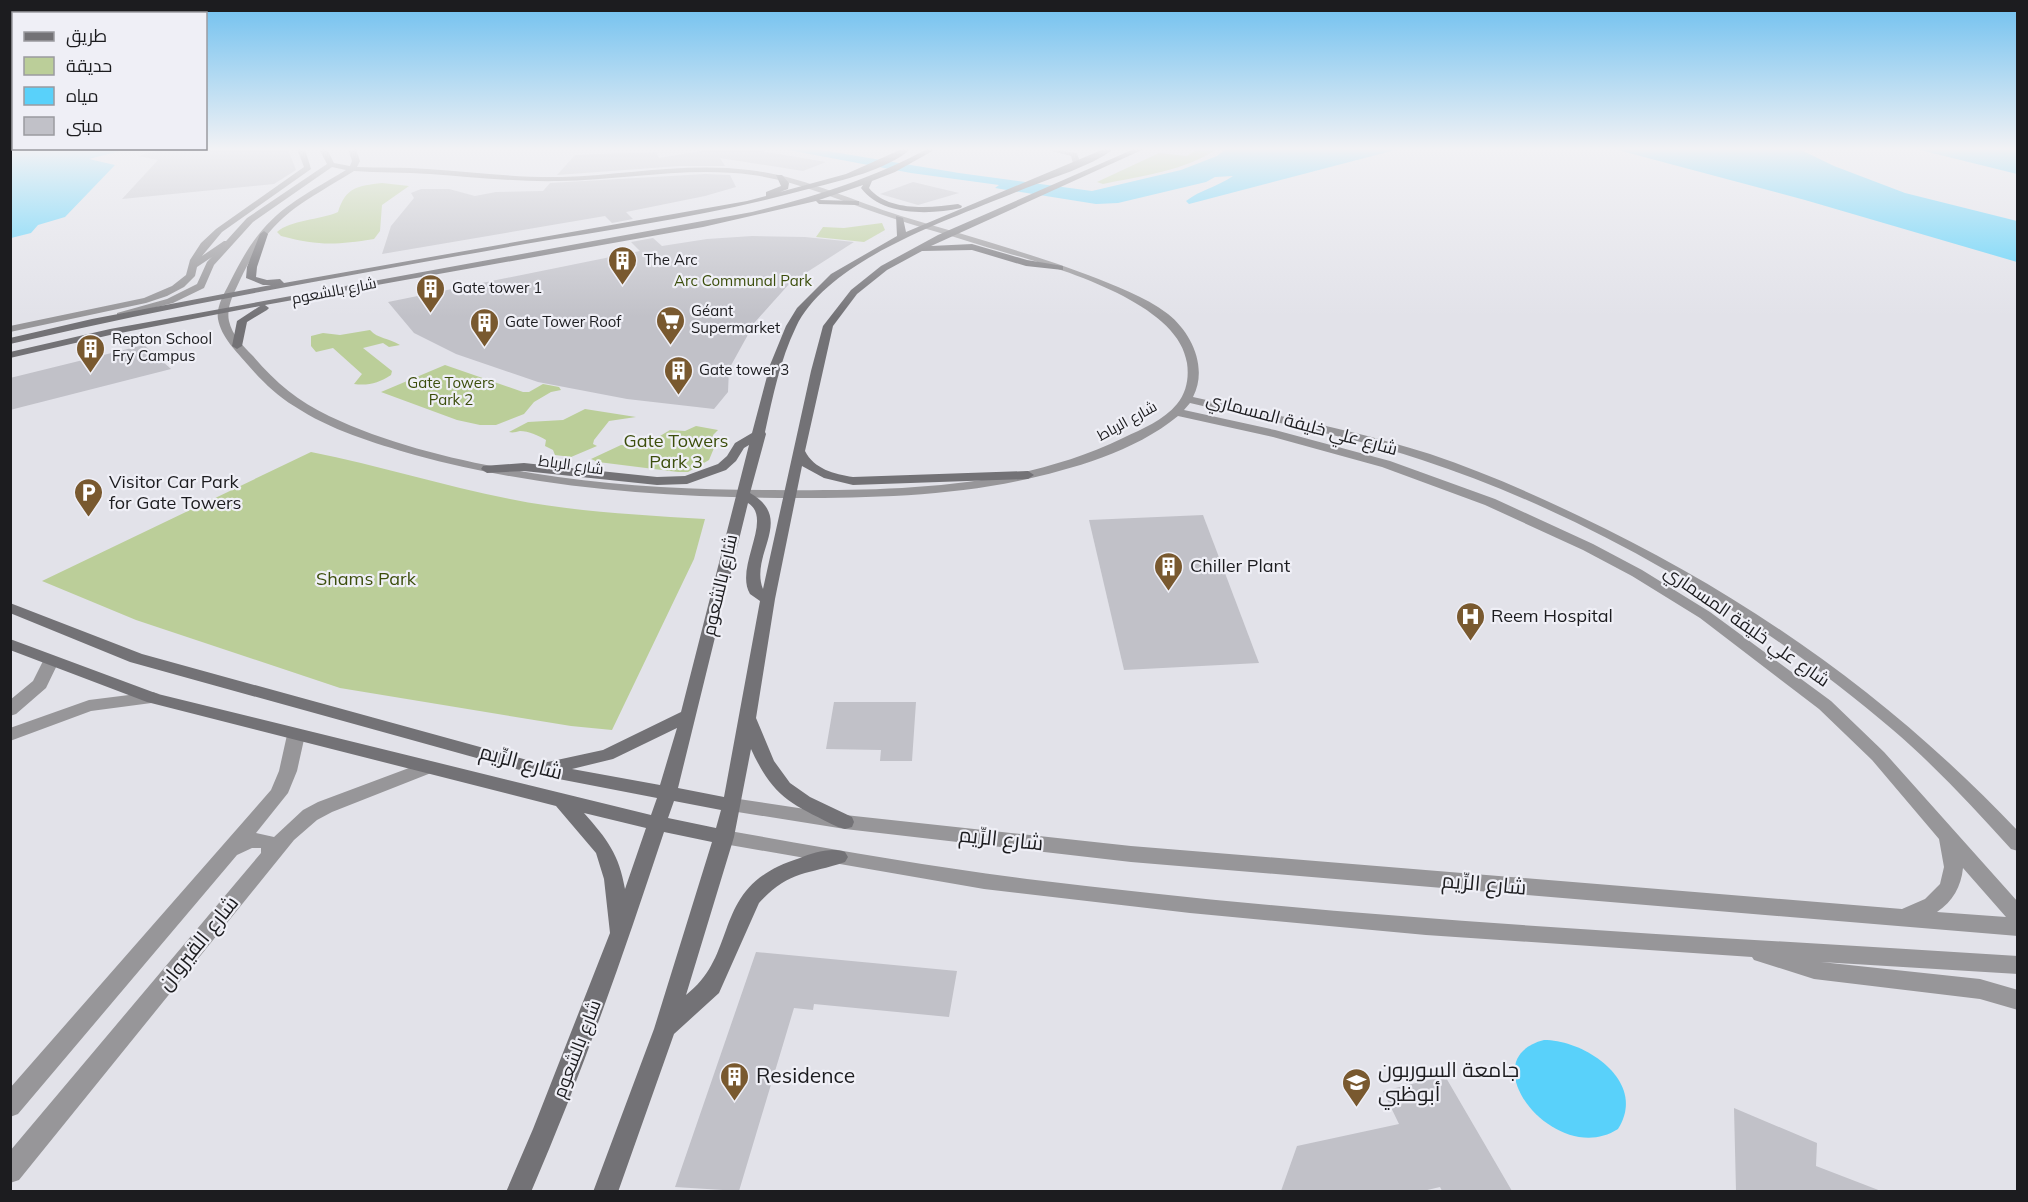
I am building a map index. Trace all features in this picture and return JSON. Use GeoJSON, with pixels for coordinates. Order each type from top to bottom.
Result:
{"type":"FeatureCollection","features":[{"type":"Feature","properties":{"kind":"main road"},"geometry":{"type":"LineString","coordinates":[[650,221],[714,205]]}},
{"type":"Feature","properties":{"kind":"main road","name":"شارع بالشعوم"},"geometry":{"type":"LineString","coordinates":[[10,341],[92,322],[427,259],[737,205]]}},
{"type":"Feature","properties":{"kind":"main road","name":"شارع بالشعوم"},"geometry":{"type":"LineString","coordinates":[[10,353],[110,332],[731,217],[784,205]]}},
{"type":"Feature","properties":{"kind":"main road"},"geometry":{"type":"LineString","coordinates":[[896,205],[908,209],[937,210],[963,205]]}},
{"type":"Feature","properties":{"kind":"main road","name":"شارع بالشعوم"},"geometry":{"type":"LineString","coordinates":[[518,1191],[544,1133],[620,935],[667,794],[689,715],[742,494],[760,434],[775,365],[791,326],[801,310],[834,276],[901,237],[976,205]]}},
{"type":"Feature","properties":{"kind":"main road"},"geometry":{"type":"LineString","coordinates":[[605,1191],[665,1029],[732,806],[768,599],[828,326],[854,292],[869,279],[985,205]]}},
{"type":"Feature","properties":{"kind":"main road"},"geometry":{"type":"LineString","coordinates":[[952,228],[981,220],[1013,205]]}},
{"type":"Feature","properties":{"kind":"main road"},"geometry":{"type":"LineString","coordinates":[[876,210],[896,212],[932,224]]}},
{"type":"Feature","properties":{"kind":"main road"},"geometry":{"type":"LineString","coordinates":[[900,218],[901,237]]}},
{"type":"Feature","properties":{"kind":"main road"},"geometry":{"type":"LineString","coordinates":[[264,234],[252,267],[251,278],[266,283],[328,279]]}},
{"type":"Feature","properties":{"kind":"main road"},"geometry":{"type":"LineString","coordinates":[[916,250],[972,247],[1026,263],[1060,268]]}},
{"type":"Feature","properties":{"kind":"main road"},"geometry":{"type":"LineString","coordinates":[[10,353],[191,312],[229,297]]}},
{"type":"Feature","properties":{"kind":"main road"},"geometry":{"type":"LineString","coordinates":[[237,346],[242,321],[257,311],[288,299]]}},
{"type":"Feature","properties":{"kind":"main road"},"geometry":{"type":"LineString","coordinates":[[487,469],[524,466],[657,481],[687,480],[722,468],[739,446],[760,434]]}},
{"type":"Feature","properties":{"kind":"main road"},"geometry":{"type":"LineString","coordinates":[[799,450],[804,461],[816,470],[831,477],[853,481],[1028,475]]}},
{"type":"Feature","properties":{"kind":"main road"},"geometry":{"type":"LineString","coordinates":[[742,494],[754,498],[765,516],[751,580],[754,591],[768,599]]}},
{"type":"Feature","properties":{"kind":"main road","name":"شارع الرِّيم"},"geometry":{"type":"LineString","coordinates":[[10,607],[136,658],[538,769],[732,806]]}},
{"type":"Feature","properties":{"kind":"main road","name":"شارع الرِّيم"},"geometry":{"type":"LineString","coordinates":[[10,644],[153,698],[424,768],[724,837]]}},
{"type":"Feature","properties":{"kind":"main road"},"geometry":{"type":"LineString","coordinates":[[538,769],[607,755],[689,715]]}},
{"type":"Feature","properties":{"kind":"main road"},"geometry":{"type":"LineString","coordinates":[[748,718],[764,759],[777,781],[788,793],[845,822]]}},
{"type":"Feature","properties":{"kind":"main road"},"geometry":{"type":"LineString","coordinates":[[561,800],[604,849],[608,858],[614,873],[620,935]]}},
{"type":"Feature","properties":{"kind":"main road"},"geometry":{"type":"LineString","coordinates":[[665,1029],[671,1020],[686,1011],[710,987],[744,910],[758,891],[779,875],[803,864],[838,857]]}},
{"type":"Feature","properties":{"kind":"street"},"geometry":{"type":"LineString","coordinates":[[10,329],[161,295],[188,278],[190,268],[200,250],[260,205]]}},
{"type":"Feature","properties":{"kind":"street"},"geometry":{"type":"LineString","coordinates":[[92,322],[186,296],[201,286],[210,264],[247,216],[266,205]]}},
{"type":"Feature","properties":{"kind":"street"},"geometry":{"type":"LineString","coordinates":[[223,311],[240,272],[264,234],[275,218],[296,205]]}},
{"type":"Feature","properties":{"kind":"street","name":"شارع الرباط"},"geometry":{"type":"LineString","coordinates":[[223,311],[224,321],[237,346],[262,375],[284,395],[325,418],[382,440],[487,469],[627,489],[791,494],[920,489],[1028,475],[1060,468],[1123,445],[1176,412],[1187,399],[1192,385],[1193,364],[1190,348],[1174,324],[1152,307],[1122,291],[952,228],[900,218],[862,205]]}},
{"type":"Feature","properties":{"kind":"street"},"geometry":{"type":"LineString","coordinates":[[190,268],[226,243]]}},
{"type":"Feature","properties":{"kind":"street","name":"شارع علي خليفة المسماري"},"geometry":{"type":"LineString","coordinates":[[1187,399],[1380,443],[1457,468],[1553,508],[1646,556],[1737,608],[1848,685],[1919,742],[2011,832],[2018,844]]}},
{"type":"Feature","properties":{"kind":"street","name":"شارع علي خليفة المسماري"},"geometry":{"type":"LineString","coordinates":[[1176,412],[1275,434],[1386,465],[1490,502],[1588,547],[1637,573],[1705,615],[1825,705],[1878,756],[2018,917]]}},
{"type":"Feature","properties":{"kind":"street"},"geometry":{"type":"LineString","coordinates":[[10,710],[40,684],[51,661]]}},
{"type":"Feature","properties":{"kind":"street"},"geometry":{"type":"LineString","coordinates":[[10,735],[89,706],[153,698]]}},
{"type":"Feature","properties":{"kind":"street","name":"شارع القيروان"},"geometry":{"type":"LineString","coordinates":[[10,1106],[279,793],[288,771],[296,735]]}},
{"type":"Feature","properties":{"kind":"street","name":"شارع القيروان"},"geometry":{"type":"LineString","coordinates":[[10,1170],[287,835],[310,815],[325,807],[424,768]]}},
{"type":"Feature","properties":{"kind":"street","name":"شارع الرِّيم"},"geometry":{"type":"LineString","coordinates":[[732,806],[845,822],[1131,854],[2018,927]]}},
{"type":"Feature","properties":{"kind":"street"},"geometry":{"type":"LineString","coordinates":[[1900,918],[1926,910],[1944,896],[1953,878],[1954,857],[1946,834]]}},
{"type":"Feature","properties":{"kind":"street","name":"شارع الرِّيم"},"geometry":{"type":"LineString","coordinates":[[724,837],[838,857],[1071,892],[1216,908],[1425,926],[2018,965]]}},
{"type":"Feature","properties":{"kind":"street"},"geometry":{"type":"LineString","coordinates":[[233,849],[242,844],[260,840],[271,844],[270,856]]}},
{"type":"Feature","properties":{"kind":"street"},"geometry":{"type":"LineString","coordinates":[[1733,946],[1814,970],[1980,989],[2018,1000]]}},
{"type":"Feature","properties":{"kind":"green space"},"geometry":{"type":"Polygon","coordinates":[[[341,205],[382,205],[380,231],[374,239],[338,243],[306,242],[281,236],[277,232],[289,225],[338,212],[341,205]]]}},
{"type":"Feature","properties":{"kind":"green space"},"geometry":{"type":"Polygon","coordinates":[[[882,223],[885,230],[864,242],[816,237],[823,227],[844,228],[882,223]]]}},
{"type":"Feature","properties":{"kind":"green space"},"geometry":{"type":"Polygon","coordinates":[[[370,330],[400,345],[389,347],[383,343],[363,348],[392,371],[391,375],[373,383],[354,384],[362,374],[333,348],[316,352],[311,346],[311,336],[323,333],[340,335],[370,330]]]}},
{"type":"Feature","properties":{"kind":"green space","name":"Gate Towers Park 2"},"geometry":{"type":"Polygon","coordinates":[[[445,365],[523,392],[529,392],[543,384],[559,387],[561,390],[551,392],[534,402],[524,414],[496,425],[480,425],[457,420],[381,392],[445,365]]]}},
{"type":"Feature","properties":{"kind":"green space","name":"Gate Towers Park 3"},"geometry":{"type":"Polygon","coordinates":[[[585,409],[636,417],[609,421],[594,440],[593,444],[597,446],[571,457],[555,455],[553,450],[545,446],[546,440],[537,435],[523,431],[509,432],[528,422],[563,420],[585,409]]]}},
{"type":"Feature","properties":{"kind":"green space","name":"Gate Towers Park 3"},"geometry":{"type":"Polygon","coordinates":[[[696,426],[718,430],[713,435],[714,448],[709,460],[688,472],[598,462],[591,459],[621,445],[645,445],[670,430],[685,431],[696,426]]]}},
{"type":"Feature","properties":{"kind":"green space","name":"Shams Park"},"geometry":{"type":"Polygon","coordinates":[[[311,452],[485,494],[534,503],[607,512],[705,519],[694,559],[612,730],[571,726],[340,688],[136,620],[42,581],[311,452]]]}},
{"type":"Feature","properties":{"kind":"water"},"geometry":{"type":"Polygon","coordinates":[[[11,205],[76,205],[65,217],[38,225],[31,233],[11,238],[11,205]]]}},
{"type":"Feature","properties":{"kind":"water"},"geometry":{"type":"Polygon","coordinates":[[[1822,205],[1953,205],[2017,221],[2017,262],[1822,205]]]}},
{"type":"Feature","properties":{"kind":"water"},"geometry":{"type":"Polygon","coordinates":[[[1544,1040],[1578,1047],[1608,1067],[1619,1080],[1625,1095],[1625,1112],[1618,1129],[1594,1137],[1570,1135],[1547,1123],[1529,1107],[1518,1087],[1515,1068],[1523,1051],[1544,1040]]]}},
{"type":"Feature","properties":{"kind":"building"},"geometry":{"type":"Polygon","coordinates":[[[408,205],[660,205],[626,212],[633,219],[612,223],[605,216],[382,254],[391,226],[408,205]]]}},
{"type":"Feature","properties":{"kind":"building"},"geometry":{"type":"Polygon","coordinates":[[[752,236],[805,237],[854,242],[790,283],[755,322],[729,369],[728,392],[714,409],[627,399],[538,382],[456,354],[414,333],[388,302],[640,251],[631,242],[653,238],[662,246],[707,239],[752,236]]]}},
{"type":"Feature","properties":{"kind":"building","name":"Repton School Fry Campus"},"geometry":{"type":"Polygon","coordinates":[[[144,345],[171,369],[10,410],[10,378],[144,345]]]}},
{"type":"Feature","properties":{"kind":"building","name":"Chiller Plant"},"geometry":{"type":"Polygon","coordinates":[[[1203,515],[1259,663],[1124,670],[1089,520],[1203,515]]]}},
{"type":"Feature","properties":{"kind":"building"},"geometry":{"type":"Polygon","coordinates":[[[834,702],[916,702],[912,761],[880,761],[881,750],[826,749],[834,702]]]}},
{"type":"Feature","properties":{"kind":"building","name":"Residence"},"geometry":{"type":"Polygon","coordinates":[[[756,952],[957,971],[949,1017],[814,1004],[813,1010],[794,1008],[739,1191],[675,1187],[756,952]]]}},
{"type":"Feature","properties":{"kind":"building"},"geometry":{"type":"Polygon","coordinates":[[[1445,1076],[1512,1191],[1442,1191],[1440,1187],[1423,1191],[1281,1191],[1297,1146],[1399,1124],[1383,1091],[1445,1076]]]}},
{"type":"Feature","properties":{"kind":"building"},"geometry":{"type":"Polygon","coordinates":[[[1734,1108],[1817,1143],[1816,1166],[1881,1191],[1736,1191],[1734,1108]]]}},
{"type":"Feature","properties":{"kind":"place","name":"The Arc"},"geometry":{"type":"Point","coordinates":[623,286]}},
{"type":"Feature","properties":{"kind":"place","name":"Gate tower 1"},"geometry":{"type":"Point","coordinates":[431,314]}},
{"type":"Feature","properties":{"kind":"place","name":"Géant Supermarket"},"geometry":{"type":"Point","coordinates":[670,346]}},
{"type":"Feature","properties":{"kind":"place","name":"Gate Tower Roof"},"geometry":{"type":"Point","coordinates":[484,348]}},
{"type":"Feature","properties":{"kind":"place","name":"Repton School Fry Campus"},"geometry":{"type":"Point","coordinates":[91,374]}},
{"type":"Feature","properties":{"kind":"place","name":"Gate tower 3"},"geometry":{"type":"Point","coordinates":[678,396]}},
{"type":"Feature","properties":{"kind":"place","name":"Visitor Car Park for Gate Towers"},"geometry":{"type":"Point","coordinates":[88,518]}},
{"type":"Feature","properties":{"kind":"place","name":"Chiller Plant"},"geometry":{"type":"Point","coordinates":[1169,592]}},
{"type":"Feature","properties":{"kind":"place","name":"Reem Hospital"},"geometry":{"type":"Point","coordinates":[1470,642]}},
{"type":"Feature","properties":{"kind":"place","name":"Residence"},"geometry":{"type":"Point","coordinates":[735,1102]}},
{"type":"Feature","properties":{"kind":"place","name":"جامعة السوربون أبوظبي"},"geometry":{"type":"Point","coordinates":[1357,1108]}},
{"type":"Feature","properties":{"kind":"park label","name":"Arc Communal Park"},"geometry":{"type":"Point","coordinates":[743,281]}}]}
